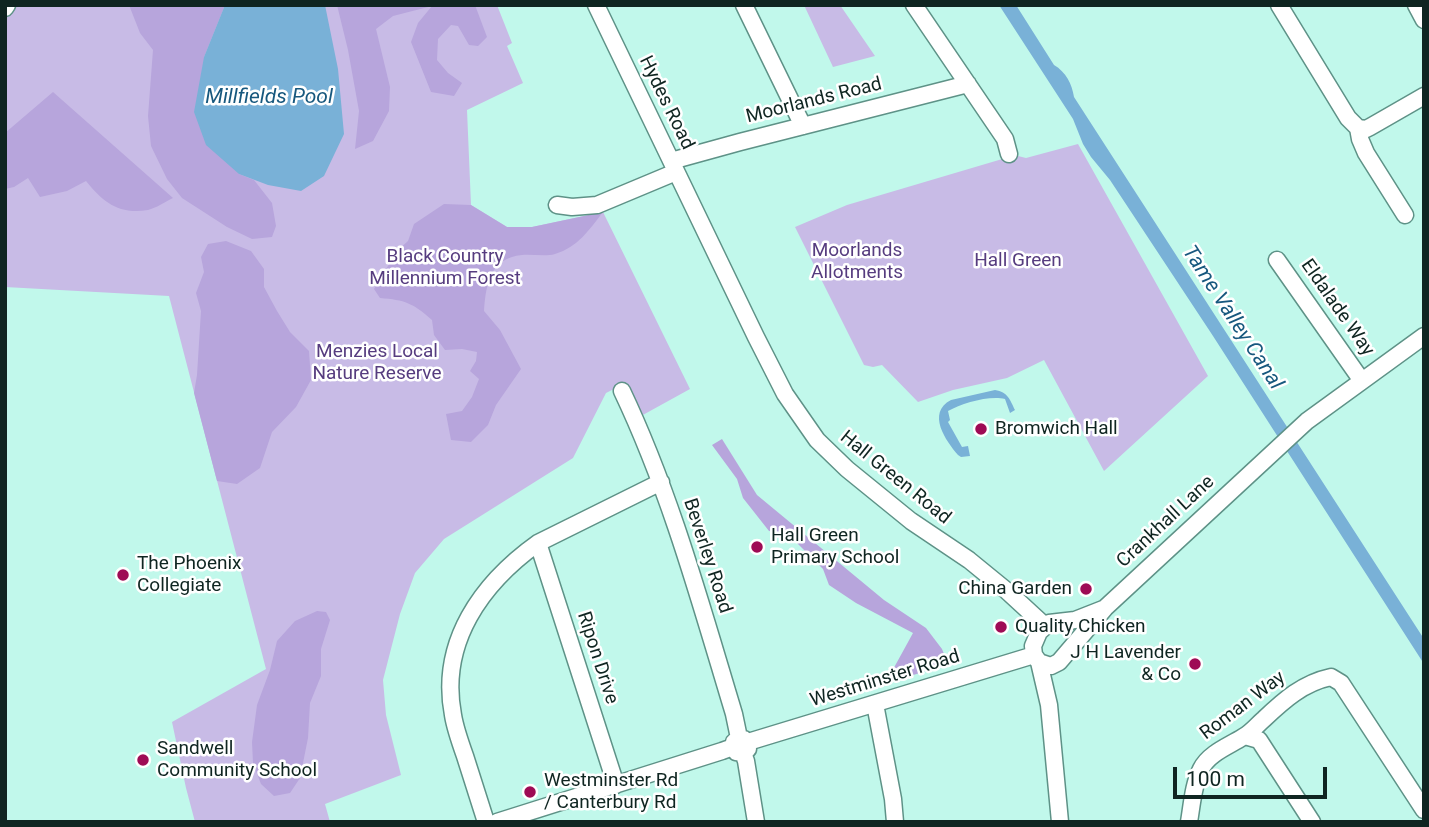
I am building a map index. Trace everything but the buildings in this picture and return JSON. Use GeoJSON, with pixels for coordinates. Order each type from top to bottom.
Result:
{"type":"FeatureCollection","features":[{"type":"Feature","properties":{"kind":"street","name":"Hydes Road"},"geometry":{"type":"LineString","coordinates":[[596,5],[699,219]]}},
{"type":"Feature","properties":{"kind":"street"},"geometry":{"type":"LineString","coordinates":[[744,5],[803,126]]}},
{"type":"Feature","properties":{"kind":"street"},"geometry":{"type":"LineString","coordinates":[[914,5],[1005,139],[1009,154]]}},
{"type":"Feature","properties":{"kind":"street"},"geometry":{"type":"LineString","coordinates":[[1279,5],[1348,118],[1358,128],[1366,153],[1405,215]]}},
{"type":"Feature","properties":{"kind":"street"},"geometry":{"type":"LineString","coordinates":[[1416,5],[1424,20]]}},
{"type":"Feature","properties":{"kind":"street","name":"Moorlands Road"},"geometry":{"type":"LineString","coordinates":[[557,205],[597,205],[673,167],[803,126],[968,84]]}},
{"type":"Feature","properties":{"kind":"street"},"geometry":{"type":"LineString","coordinates":[[1358,128],[1366,129],[1424,96]]}},
{"type":"Feature","properties":{"kind":"street","name":"Hall Green Road"},"geometry":{"type":"LineString","coordinates":[[699,219],[785,394],[817,440],[847,469],[911,521],[969,560],[1051,624]]}},
{"type":"Feature","properties":{"kind":"street","name":"Eldalade Way"},"geometry":{"type":"LineString","coordinates":[[1277,260],[1362,381]]}},
{"type":"Feature","properties":{"kind":"street"},"geometry":{"type":"LineString","coordinates":[[1362,381],[1424,336]]}},
{"type":"Feature","properties":{"kind":"street","name":"Crankhall Lane"},"geometry":{"type":"LineString","coordinates":[[1064,655],[1105,608],[1256,467],[1307,421],[1362,381]]}},
{"type":"Feature","properties":{"kind":"street","name":"Beverley Road"},"geometry":{"type":"LineString","coordinates":[[622,391],[661,482],[734,713],[746,761],[756,822]]}},
{"type":"Feature","properties":{"kind":"street"},"geometry":{"type":"LineString","coordinates":[[486,822],[453,715],[450,681],[452,665],[466,621],[474,606],[496,579],[538,544],[661,482]]}},
{"type":"Feature","properties":{"kind":"street","name":"Ripon Drive"},"geometry":{"type":"LineString","coordinates":[[538,544],[616,785]]}},
{"type":"Feature","properties":{"kind":"street","name":"Crankhall Lane"},"geometry":{"type":"LineString","coordinates":[[1051,624],[1075,620],[1105,608]]}},
{"type":"Feature","properties":{"kind":"street"},"geometry":{"type":"LineString","coordinates":[[1049,705],[1070,635],[1066,628],[1051,624],[1035,641],[1036,659],[1049,705],[1060,822]]}},
{"type":"Feature","properties":{"kind":"street"},"geometry":{"type":"LineString","coordinates":[[1036,659],[1051,666],[1064,655]]}},
{"type":"Feature","properties":{"kind":"street","name":"Westminster Road"},"geometry":{"type":"LineString","coordinates":[[497,822],[875,704],[1036,659]]}},
{"type":"Feature","properties":{"kind":"street","name":"Roman Way"},"geometry":{"type":"LineString","coordinates":[[1189,822],[1195,786],[1201,768],[1210,758],[1245,736],[1287,698],[1307,685],[1331,677],[1341,683],[1424,810]]}},
{"type":"Feature","properties":{"kind":"street"},"geometry":{"type":"LineString","coordinates":[[875,704],[895,822]]}},
{"type":"Feature","properties":{"kind":"street"},"geometry":{"type":"LineString","coordinates":[[1245,736],[1259,740],[1312,822]]}},
{"type":"Feature","properties":{"kind":"green space","name":"Menzies Local Nature Reserve"},"geometry":{"type":"Polygon","coordinates":[[[7,5],[497,5],[512,43],[507,46],[523,83],[467,110],[471,205],[507,227],[532,227],[603,212],[690,389],[641,416],[624,384],[606,393],[573,458],[444,539],[415,573],[400,614],[383,680],[386,715],[401,775],[325,804],[330,822],[195,822],[172,722],[266,669],[169,296],[5,287],[7,5]]]}},
{"type":"Feature","properties":{"kind":"green space"},"geometry":{"type":"Polygon","coordinates":[[[129,5],[225,5],[204,57],[239,174],[254,180],[272,203],[276,226],[272,237],[252,239],[227,227],[182,198],[167,179],[151,146],[148,116],[153,50],[140,33],[129,5]]]}},
{"type":"Feature","properties":{"kind":"green space"},"geometry":{"type":"Polygon","coordinates":[[[337,5],[475,5],[487,37],[478,46],[469,45],[458,26],[451,25],[438,39],[437,60],[448,73],[462,83],[454,96],[431,92],[411,42],[418,23],[432,6],[393,16],[376,29],[390,87],[389,111],[373,141],[355,149],[359,111],[337,5]]]}},
{"type":"Feature","properties":{"kind":"green space"},"geometry":{"type":"Polygon","coordinates":[[[804,5],[840,5],[875,56],[833,67],[804,5]]]}},
{"type":"Feature","properties":{"kind":"green space"},"geometry":{"type":"Polygon","coordinates":[[[53,92],[173,198],[151,209],[128,211],[105,201],[86,181],[67,191],[40,197],[28,178],[5,189],[5,133],[53,92]]]}},
{"type":"Feature","properties":{"kind":"green space","name":"Hall Green"},"geometry":{"type":"Polygon","coordinates":[[[1078,144],[1208,376],[1104,471],[1044,360],[1007,378],[953,390],[918,402],[882,365],[864,365],[795,227],[847,205],[1009,157],[1026,158],[1078,144]]]}},
{"type":"Feature","properties":{"kind":"green space","name":"Black Country Millennium Forest"},"geometry":{"type":"Polygon","coordinates":[[[444,204],[471,205],[507,227],[532,227],[603,212],[582,237],[563,251],[551,255],[511,257],[496,267],[488,282],[484,311],[500,330],[521,369],[496,405],[488,425],[471,442],[451,440],[446,414],[462,411],[472,397],[479,379],[470,371],[476,361],[477,352],[445,350],[434,335],[432,320],[408,303],[380,298],[374,289],[397,251],[408,241],[414,224],[444,204]]]}},
{"type":"Feature","properties":{"kind":"green space"},"geometry":{"type":"Polygon","coordinates":[[[226,241],[251,251],[264,269],[264,287],[277,311],[290,332],[309,351],[311,380],[296,407],[272,432],[260,468],[237,484],[217,481],[194,393],[201,311],[196,293],[204,272],[201,257],[208,244],[226,241]]]}},
{"type":"Feature","properties":{"kind":"green space"},"geometry":{"type":"Polygon","coordinates":[[[722,439],[757,495],[884,600],[926,628],[942,649],[948,664],[885,684],[913,633],[856,603],[829,585],[823,569],[787,533],[769,531],[743,498],[737,479],[712,445],[722,439]]]}},
{"type":"Feature","properties":{"kind":"green space"},"geometry":{"type":"Polygon","coordinates":[[[317,611],[326,612],[330,620],[321,649],[321,676],[310,703],[308,738],[300,778],[290,793],[274,796],[261,784],[253,763],[252,742],[257,705],[277,641],[295,621],[317,611]]]}},
{"type":"Feature","properties":{"kind":"water","name":"Millfields Pool"},"geometry":{"type":"Polygon","coordinates":[[[225,5],[325,5],[338,69],[344,134],[324,176],[301,191],[268,185],[239,174],[206,145],[194,112],[204,57],[225,5]]]}},
{"type":"Feature","properties":{"kind":"water"},"geometry":{"type":"Polygon","coordinates":[[[999,5],[1016,5],[1054,65],[1068,79],[1074,97],[1424,639],[1424,664],[1213,336],[1110,180],[1091,157],[1073,119],[999,5]]]}},
{"type":"Feature","properties":{"kind":"water"},"geometry":{"type":"Polygon","coordinates":[[[995,390],[1006,395],[1015,410],[1010,413],[1005,399],[992,398],[948,411],[948,422],[962,447],[968,446],[970,456],[961,457],[944,435],[939,419],[940,412],[951,400],[995,390]]]}},
{"type":"Feature","properties":{"kind":"place","name":"Bromwich Hall"},"geometry":{"type":"Point","coordinates":[981,429]}},
{"type":"Feature","properties":{"kind":"place","name":"Hall Green Primary School"},"geometry":{"type":"Point","coordinates":[757,547]}},
{"type":"Feature","properties":{"kind":"place","name":"The Phoenix Collegiate"},"geometry":{"type":"Point","coordinates":[123,575]}},
{"type":"Feature","properties":{"kind":"place","name":"China Garden"},"geometry":{"type":"Point","coordinates":[1086,589]}},
{"type":"Feature","properties":{"kind":"place","name":"Quality Chicken"},"geometry":{"type":"Point","coordinates":[1001,627]}},
{"type":"Feature","properties":{"kind":"place","name":"J H Lavender & Co"},"geometry":{"type":"Point","coordinates":[1195,664]}},
{"type":"Feature","properties":{"kind":"place","name":"Sandwell Community School"},"geometry":{"type":"Point","coordinates":[143,760]}},
{"type":"Feature","properties":{"kind":"place","name":"Westminster Rd / Canterbury Rd"},"geometry":{"type":"Point","coordinates":[530,792]}},
{"type":"Feature","properties":{"kind":"park label","name":"Moorlands Allotments"},"geometry":{"type":"Point","coordinates":[857,262]}},
{"type":"Feature","properties":{"kind":"water label","name":"Tame Valley Canal"},"geometry":{"type":"Point","coordinates":[1232,318]}}]}
